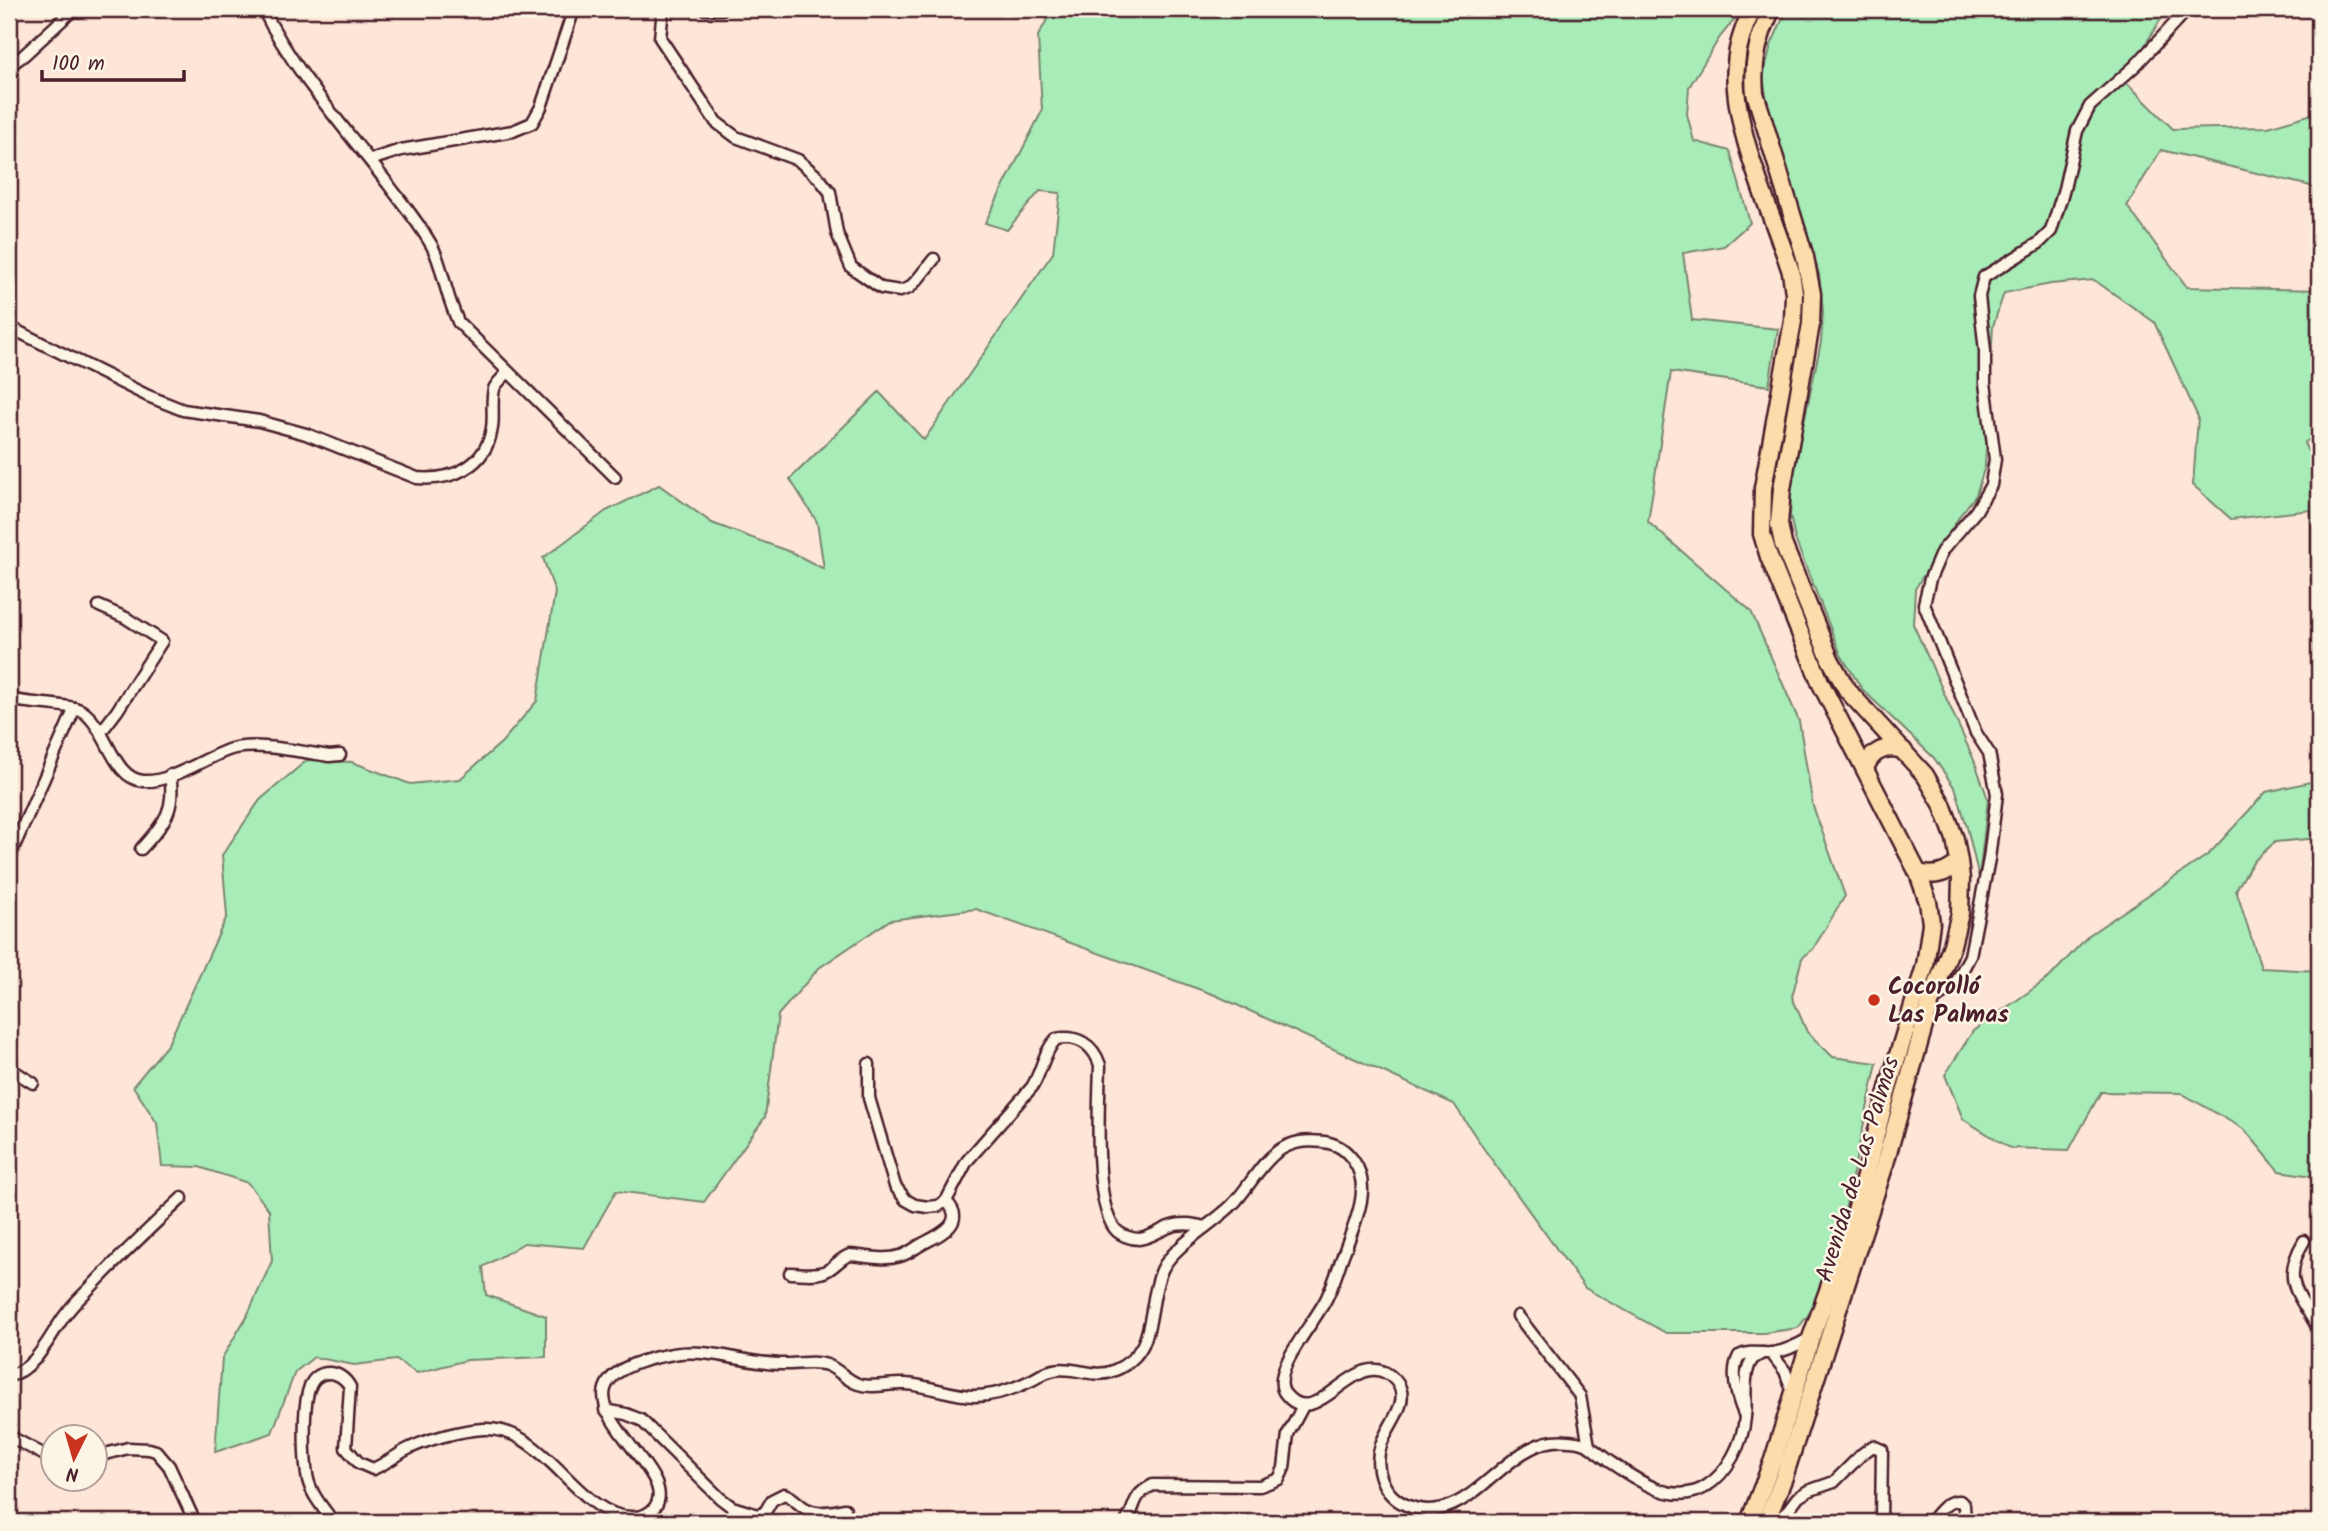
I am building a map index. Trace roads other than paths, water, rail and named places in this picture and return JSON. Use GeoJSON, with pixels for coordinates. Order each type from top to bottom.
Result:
{"type":"FeatureCollection","features":[{"type":"Feature","properties":{"kind":"main road","name":"Avenida de Las Palmas"},"geometry":{"type":"LineString","coordinates":[[1749,1522],[1773,1460],[1811,1338],[1854,1218],[1889,1085],[1925,966],[1931,923],[1928,902],[1918,873],[1821,684],[1762,534],[1762,488],[1790,344],[1794,293],[1791,272],[1763,192],[1737,102],[1737,52],[1753,9]]}},
{"type":"Feature","properties":{"kind":"main road","name":"Avenida de Las Palmas"},"geometry":{"type":"LineString","coordinates":[[1766,1522],[1784,1477],[1880,1180],[1931,1001],[1957,928],[1961,895],[1955,839],[1942,804],[1925,775],[1847,690],[1838,675],[1780,534],[1782,489],[1809,347],[1813,307],[1805,257],[1755,93],[1753,66],[1756,50],[1772,9]]}},
{"type":"Feature","properties":{"kind":"main road"},"geometry":{"type":"LineString","coordinates":[[1865,769],[1872,755],[1879,750],[1903,750]]}},
{"type":"Feature","properties":{"kind":"main road"},"geometry":{"type":"LineString","coordinates":[[1918,873],[1940,875],[1954,868],[1959,862]]}},
{"type":"Feature","properties":{"kind":"street"},"geometry":{"type":"LineString","coordinates":[[9,66],[74,9]]}},
{"type":"Feature","properties":{"kind":"street"},"geometry":{"type":"LineString","coordinates":[[262,9],[334,116],[413,215],[440,261],[458,322],[615,477]]}},
{"type":"Feature","properties":{"kind":"street"},"geometry":{"type":"LineString","coordinates":[[370,159],[401,150],[513,131],[532,123],[541,107],[574,9]]}},
{"type":"Feature","properties":{"kind":"street"},"geometry":{"type":"LineString","coordinates":[[663,9],[660,38],[716,122],[736,137],[798,160],[819,178],[830,192],[837,233],[852,267],[881,288],[900,291],[909,288],[934,259]]}},
{"type":"Feature","properties":{"kind":"street"},"geometry":{"type":"LineString","coordinates":[[705,9],[722,9]]}},
{"type":"Feature","properties":{"kind":"street"},"geometry":{"type":"LineString","coordinates":[[1931,1001],[1954,986],[1970,956],[1989,859],[1997,794],[1989,753],[1976,733],[1924,604],[1941,551],[1976,512],[1991,485],[1995,460],[1984,383],[1985,351],[1979,296],[1984,277],[2039,243],[2051,231],[2077,131],[2090,106],[2135,65],[2188,9]]}},
{"type":"Feature","properties":{"kind":"street"},"geometry":{"type":"LineString","coordinates":[[9,327],[148,396],[183,410],[259,421],[306,434],[419,478],[434,479],[455,475],[467,469],[479,457],[492,430],[494,387],[508,372]]}},
{"type":"Feature","properties":{"kind":"street"},"geometry":{"type":"LineString","coordinates":[[99,606],[126,618],[162,641],[101,732]]}},
{"type":"Feature","properties":{"kind":"street"},"geometry":{"type":"LineString","coordinates":[[9,699],[82,710],[101,732],[122,770],[141,781],[157,781],[230,749],[260,747],[340,755]]}},
{"type":"Feature","properties":{"kind":"street"},"geometry":{"type":"LineString","coordinates":[[9,858],[75,708]]}},
{"type":"Feature","properties":{"kind":"street"},"geometry":{"type":"LineString","coordinates":[[141,849],[165,822],[173,790],[170,775]]}},
{"type":"Feature","properties":{"kind":"street"},"geometry":{"type":"LineString","coordinates":[[869,1064],[869,1098],[895,1186],[906,1200],[915,1205],[933,1207],[946,1201],[967,1161],[1032,1087],[1048,1047],[1056,1039],[1075,1037],[1089,1046],[1097,1055],[1100,1065],[1100,1164],[1106,1212],[1115,1229],[1126,1237],[1139,1239],[1172,1226],[1188,1223],[1205,1227]]}},
{"type":"Feature","properties":{"kind":"street"},"geometry":{"type":"LineString","coordinates":[[9,1068],[33,1083]]}},
{"type":"Feature","properties":{"kind":"street"},"geometry":{"type":"LineString","coordinates":[[333,1522],[318,1503],[307,1477],[307,1404],[309,1389],[315,1377],[320,1375],[336,1374],[347,1381],[350,1387],[346,1448],[359,1463],[373,1469],[427,1441],[489,1429],[509,1433],[540,1452],[593,1502],[615,1514],[632,1518],[651,1513],[658,1504],[659,1493],[641,1457],[605,1410],[604,1391],[613,1377],[637,1364],[678,1353],[720,1355],[780,1364],[825,1364],[853,1383],[868,1386],[911,1384],[954,1394],[977,1396],[999,1393],[1055,1370],[1083,1370],[1102,1375],[1114,1371],[1133,1360],[1144,1347],[1157,1286],[1165,1263],[1233,1205],[1273,1155],[1301,1141],[1340,1146],[1358,1166],[1363,1196],[1327,1299],[1283,1370],[1281,1382],[1285,1395],[1303,1406],[1314,1404],[1360,1373],[1375,1371],[1389,1374],[1400,1386],[1402,1397],[1400,1407],[1380,1447],[1380,1479],[1401,1503],[1437,1510],[1472,1493],[1535,1446],[1563,1441],[1589,1446],[1654,1488],[1667,1493],[1690,1493],[1702,1489],[1722,1471],[1743,1435],[1745,1418],[1738,1399],[1736,1360],[1744,1353],[1786,1350],[1811,1338]]}},
{"type":"Feature","properties":{"kind":"street"},"geometry":{"type":"LineString","coordinates":[[9,1376],[28,1367],[66,1314],[120,1256],[182,1198]]}},
{"type":"Feature","properties":{"kind":"street"},"geometry":{"type":"LineString","coordinates":[[790,1273],[822,1273],[844,1256],[850,1255],[884,1258],[901,1256],[942,1235],[949,1228],[954,1214],[953,1208],[946,1201]]}},
{"type":"Feature","properties":{"kind":"street"},"geometry":{"type":"LineString","coordinates":[[2304,1241],[2293,1259],[2292,1282],[2319,1330]]}},
{"type":"Feature","properties":{"kind":"street"},"geometry":{"type":"LineString","coordinates":[[1518,1316],[1580,1396],[1589,1446]]}},
{"type":"Feature","properties":{"kind":"street"},"geometry":{"type":"LineString","coordinates":[[1767,1353],[1785,1371],[1793,1393]]}},
{"type":"Feature","properties":{"kind":"street"},"geometry":{"type":"LineString","coordinates":[[1126,1522],[1135,1500],[1142,1491],[1153,1485],[1260,1486],[1279,1479],[1288,1434],[1303,1406]]}},
{"type":"Feature","properties":{"kind":"street"},"geometry":{"type":"LineString","coordinates":[[605,1410],[641,1420],[732,1507],[758,1515],[765,1512],[772,1500],[784,1494],[793,1497],[808,1510],[845,1510]]}},
{"type":"Feature","properties":{"kind":"street"},"geometry":{"type":"LineString","coordinates":[[9,1436],[38,1452]]}},
{"type":"Feature","properties":{"kind":"street"},"geometry":{"type":"LineString","coordinates":[[1779,1522],[1797,1498],[1834,1482],[1873,1446],[1882,1450],[1881,1522]]}},
{"type":"Feature","properties":{"kind":"street"},"geometry":{"type":"LineString","coordinates":[[108,1453],[128,1448],[156,1451],[169,1466],[195,1522]]}},
{"type":"Feature","properties":{"kind":"street"},"geometry":{"type":"LineString","coordinates":[[1930,1522],[1947,1503],[1954,1501],[1960,1501],[1964,1505],[1965,1522]]}},
{"type":"Feature","properties":{"kind":"place","name":"Cocorolló Las Palmas"},"geometry":{"type":"Point","coordinates":[1874,1000]}}]}
